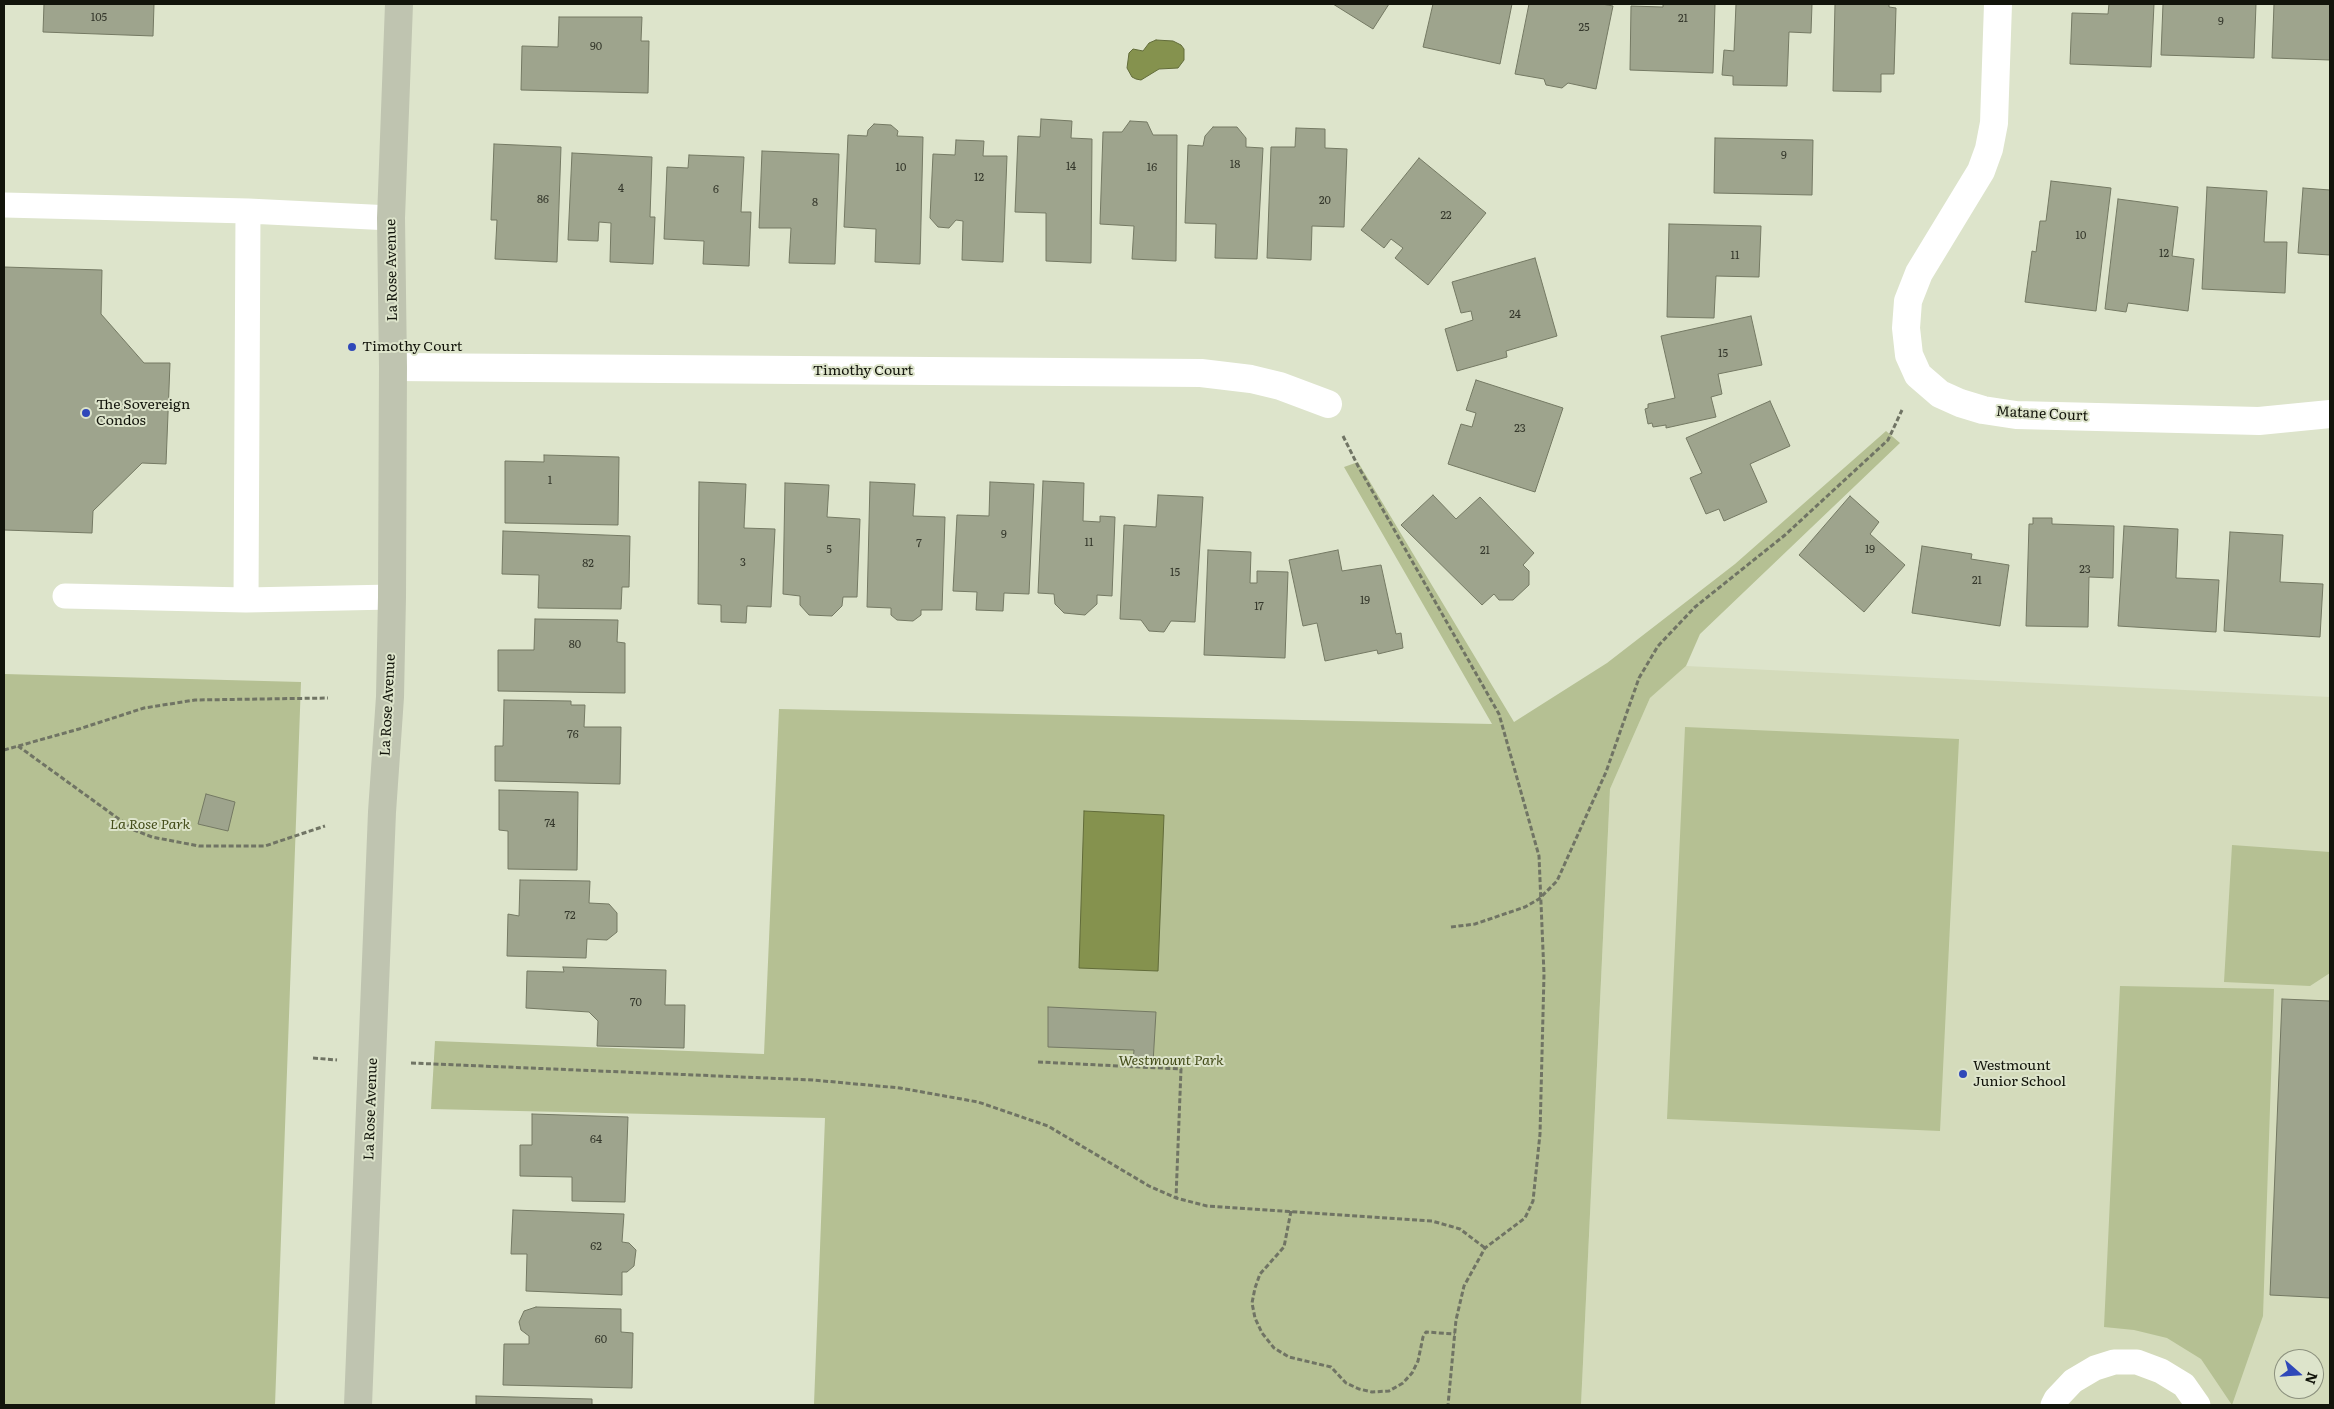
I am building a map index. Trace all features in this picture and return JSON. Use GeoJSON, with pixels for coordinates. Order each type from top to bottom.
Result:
{"type":"FeatureCollection","features":[{"type":"Feature","properties":{"kind":"street","name":"La Rose Avenue"},"geometry":{"type":"LineString","coordinates":[[358,1405],[392,597],[393,367],[391,218],[399,4]]}},
{"type":"Feature","properties":{"kind":"street","name":"Matane Court"},"geometry":{"type":"LineString","coordinates":[[1998,4],[1994,123],[1989,149],[1981,171],[1920,273],[1908,301],[1906,328],[1909,355],[1918,375],[1940,394],[1960,403],[1983,410],[2016,414],[2259,422],[2330,414]]}},
{"type":"Feature","properties":{"kind":"street","name":"Timothy Court"},"geometry":{"type":"LineString","coordinates":[[393,367],[1201,373],[1251,379],[1280,386],[1328,404]]}},
{"type":"Feature","properties":{"kind":"lane"},"geometry":{"type":"LineString","coordinates":[[4,205],[248,211],[391,218]]}},
{"type":"Feature","properties":{"kind":"lane"},"geometry":{"type":"LineString","coordinates":[[246,600],[248,211]]}},
{"type":"Feature","properties":{"kind":"lane"},"geometry":{"type":"LineString","coordinates":[[65,596],[246,600],[392,597]]}},
{"type":"Feature","properties":{"kind":"lane"},"geometry":{"type":"LineString","coordinates":[[2053,1405],[2056,1399],[2073,1381],[2095,1368],[2114,1362],[2137,1362],[2161,1371],[2184,1386],[2198,1405]]}},
{"type":"Feature","properties":{"kind":"path"},"geometry":{"type":"LineString","coordinates":[[1451,927],[1475,924],[1516,910],[1539,899],[1556,881],[1606,772],[1639,678],[1658,646],[1695,607],[1785,535],[1888,440],[1918,375]]}},
{"type":"Feature","properties":{"kind":"path"},"geometry":{"type":"LineString","coordinates":[[1328,404],[1358,466],[1499,714],[1538,856],[1544,974],[1540,1134],[1534,1201],[1524,1218],[1486,1248],[1464,1286],[1455,1334],[1448,1405]]}},
{"type":"Feature","properties":{"kind":"path"},"geometry":{"type":"LineString","coordinates":[[4,750],[144,708],[195,700],[328,698]]}},
{"type":"Feature","properties":{"kind":"path"},"geometry":{"type":"LineString","coordinates":[[18,746],[134,830],[152,837],[199,846],[265,846],[324,826]]}},
{"type":"Feature","properties":{"kind":"path"},"geometry":{"type":"LineString","coordinates":[[313,1058],[340,1060]]}},
{"type":"Feature","properties":{"kind":"path"},"geometry":{"type":"LineString","coordinates":[[1038,1062],[1181,1069],[1176,1198]]}},
{"type":"Feature","properties":{"kind":"path"},"geometry":{"type":"LineString","coordinates":[[410,1063],[813,1080],[900,1088],[978,1102],[1048,1126],[1149,1186],[1176,1198],[1207,1206],[1432,1221],[1460,1229],[1486,1248]]}},
{"type":"Feature","properties":{"kind":"path"},"geometry":{"type":"LineString","coordinates":[[1291,1212],[1284,1247],[1260,1274],[1254,1288],[1252,1303],[1255,1318],[1262,1333],[1274,1348],[1289,1357],[1331,1367],[1346,1382],[1359,1389],[1372,1392],[1389,1391],[1403,1383],[1412,1373],[1418,1361],[1423,1336],[1426,1332],[1455,1334]]}},
{"type":"Feature","properties":{"kind":"shaded area"},"geometry":{"type":"Polygon","coordinates":[[[1156,40],[1173,41],[1181,45],[1184,49],[1184,60],[1178,68],[1159,69],[1141,80],[1132,77],[1127,68],[1129,53],[1133,49],[1143,51],[1149,43],[1156,40]]]}},
{"type":"Feature","properties":{"kind":"shaded area","name":"Westmount Junior School"},"geometry":{"type":"Polygon","coordinates":[[[1686,666],[2330,697],[2330,1405],[1581,1405],[1610,789],[1650,698],[1686,666]]]}},
{"type":"Feature","properties":{"kind":"shaded area"},"geometry":{"type":"Polygon","coordinates":[[[1084,811],[1164,815],[1158,971],[1079,968],[1084,811]]]}},
{"type":"Feature","properties":{"kind":"green space","name":"Westmount Park"},"geometry":{"type":"Polygon","coordinates":[[[1886,431],[1900,443],[1700,634],[1686,666],[1650,698],[1610,789],[1581,1405],[814,1404],[825,1118],[431,1109],[435,1041],[764,1054],[779,709],[1492,724],[1344,467],[1358,462],[1514,722],[1607,663],[1735,564],[1886,431]]]}},
{"type":"Feature","properties":{"kind":"green space","name":"La Rose Park"},"geometry":{"type":"Polygon","coordinates":[[[4,674],[301,682],[275,1405],[4,1405],[4,674]]]}},
{"type":"Feature","properties":{"kind":"green space"},"geometry":{"type":"Polygon","coordinates":[[[1685,727],[1959,739],[1940,1131],[1667,1119],[1685,727]]]}},
{"type":"Feature","properties":{"kind":"green space"},"geometry":{"type":"Polygon","coordinates":[[[2232,845],[2330,852],[2330,973],[2310,986],[2224,982],[2232,845]]]}},
{"type":"Feature","properties":{"kind":"green space"},"geometry":{"type":"Polygon","coordinates":[[[2120,986],[2274,989],[2263,1316],[2232,1405],[2201,1359],[2167,1338],[2134,1330],[2104,1327],[2120,986]]]}},
{"type":"Feature","properties":{"kind":"building"},"geometry":{"type":"Polygon","coordinates":[[[44,4],[154,4],[153,36],[43,32],[44,4]]]}},
{"type":"Feature","properties":{"kind":"building"},"geometry":{"type":"Polygon","coordinates":[[[1333,4],[1389,4],[1373,29],[1333,4]]]}},
{"type":"Feature","properties":{"kind":"building"},"geometry":{"type":"Polygon","coordinates":[[[1433,4],[1512,4],[1500,64],[1423,47],[1433,4]]]}},
{"type":"Feature","properties":{"kind":"building"},"geometry":{"type":"Polygon","coordinates":[[[1529,4],[1602,4],[1613,6],[1596,89],[1568,83],[1562,88],[1546,85],[1544,79],[1515,74],[1529,4]]]}},
{"type":"Feature","properties":{"kind":"building"},"geometry":{"type":"Polygon","coordinates":[[[1663,4],[1715,4],[1713,73],[1630,70],[1631,6],[1663,7],[1663,4]]]}},
{"type":"Feature","properties":{"kind":"building"},"geometry":{"type":"Polygon","coordinates":[[[1736,4],[1812,4],[1811,33],[1789,32],[1787,86],[1733,85],[1733,76],[1722,75],[1724,50],[1734,51],[1736,4]]]}},
{"type":"Feature","properties":{"kind":"building"},"geometry":{"type":"Polygon","coordinates":[[[1835,4],[1889,4],[1889,7],[1896,8],[1894,74],[1881,74],[1881,92],[1833,91],[1835,4]]]}},
{"type":"Feature","properties":{"kind":"building"},"geometry":{"type":"Polygon","coordinates":[[[2109,4],[2154,4],[2151,67],[2070,64],[2072,13],[2108,14],[2109,4]]]}},
{"type":"Feature","properties":{"kind":"building"},"geometry":{"type":"Polygon","coordinates":[[[2163,4],[2256,4],[2254,58],[2161,55],[2163,4]]]}},
{"type":"Feature","properties":{"kind":"building"},"geometry":{"type":"Polygon","coordinates":[[[2274,4],[2330,4],[2330,60],[2272,58],[2274,4]]]}},
{"type":"Feature","properties":{"kind":"building"},"geometry":{"type":"Polygon","coordinates":[[[559,17],[642,17],[641,41],[649,41],[648,93],[521,90],[522,46],[558,47],[559,17]]]}},
{"type":"Feature","properties":{"kind":"building"},"geometry":{"type":"Polygon","coordinates":[[[1041,119],[1072,121],[1071,138],[1092,139],[1091,263],[1046,261],[1046,213],[1015,212],[1018,136],[1040,137],[1041,119]]]}},
{"type":"Feature","properties":{"kind":"building"},"geometry":{"type":"Polygon","coordinates":[[[1130,121],[1147,122],[1153,135],[1177,135],[1176,261],[1132,259],[1134,226],[1100,224],[1103,132],[1122,132],[1130,121]]]}},
{"type":"Feature","properties":{"kind":"building"},"geometry":{"type":"Polygon","coordinates":[[[874,124],[891,125],[898,131],[897,136],[923,137],[920,264],[875,262],[876,229],[844,227],[848,135],[867,136],[868,130],[874,124]]]}},
{"type":"Feature","properties":{"kind":"building"},"geometry":{"type":"Polygon","coordinates":[[[1213,127],[1237,127],[1246,138],[1246,147],[1263,148],[1257,259],[1215,258],[1216,224],[1185,223],[1188,145],[1203,146],[1205,136],[1213,127]]]}},
{"type":"Feature","properties":{"kind":"building"},"geometry":{"type":"Polygon","coordinates":[[[1296,128],[1325,129],[1325,148],[1347,149],[1344,227],[1312,226],[1311,260],[1267,258],[1271,147],[1295,147],[1296,128]]]}},
{"type":"Feature","properties":{"kind":"building"},"geometry":{"type":"Polygon","coordinates":[[[1715,138],[1813,140],[1812,195],[1714,193],[1715,138]]]}},
{"type":"Feature","properties":{"kind":"building"},"geometry":{"type":"Polygon","coordinates":[[[956,140],[984,141],[983,156],[1007,156],[1003,262],[962,260],[963,221],[956,220],[949,228],[938,227],[930,218],[933,154],[955,155],[956,140]]]}},
{"type":"Feature","properties":{"kind":"building"},"geometry":{"type":"Polygon","coordinates":[[[494,144],[561,147],[557,262],[495,259],[497,220],[491,220],[494,144]]]}},
{"type":"Feature","properties":{"kind":"building"},"geometry":{"type":"Polygon","coordinates":[[[762,151],[839,154],[835,264],[789,263],[791,228],[759,228],[762,151]]]}},
{"type":"Feature","properties":{"kind":"building"},"geometry":{"type":"Polygon","coordinates":[[[572,153],[652,157],[650,217],[655,217],[653,264],[610,262],[611,223],[599,222],[598,241],[568,240],[572,153]]]}},
{"type":"Feature","properties":{"kind":"building"},"geometry":{"type":"Polygon","coordinates":[[[689,155],[744,157],[741,212],[751,212],[749,266],[703,264],[704,241],[664,239],[667,167],[688,168],[689,155]]]}},
{"type":"Feature","properties":{"kind":"building"},"geometry":{"type":"Polygon","coordinates":[[[1419,158],[1486,213],[1428,285],[1395,258],[1403,248],[1391,239],[1384,248],[1361,230],[1419,158]]]}},
{"type":"Feature","properties":{"kind":"building"},"geometry":{"type":"Polygon","coordinates":[[[2051,181],[2111,188],[2096,311],[2025,302],[2032,251],[2036,252],[2040,221],[2046,221],[2051,181]]]}},
{"type":"Feature","properties":{"kind":"building"},"geometry":{"type":"Polygon","coordinates":[[[2207,187],[2267,191],[2264,242],[2287,242],[2285,293],[2202,289],[2207,187]]]}},
{"type":"Feature","properties":{"kind":"building"},"geometry":{"type":"Polygon","coordinates":[[[2303,188],[2330,190],[2330,255],[2298,253],[2303,188]]]}},
{"type":"Feature","properties":{"kind":"building"},"geometry":{"type":"Polygon","coordinates":[[[2118,199],[2178,207],[2172,256],[2194,259],[2188,311],[2128,303],[2126,312],[2105,309],[2118,199]]]}},
{"type":"Feature","properties":{"kind":"building"},"geometry":{"type":"Polygon","coordinates":[[[1669,224],[1761,226],[1759,277],[1716,276],[1714,318],[1667,317],[1669,224]]]}},
{"type":"Feature","properties":{"kind":"building"},"geometry":{"type":"Polygon","coordinates":[[[1535,258],[1557,336],[1506,351],[1507,357],[1457,371],[1445,329],[1473,320],[1471,311],[1461,313],[1452,282],[1535,258]]]}},
{"type":"Feature","properties":{"kind":"building","name":"The Sovereign Condos"},"geometry":{"type":"Polygon","coordinates":[[[4,267],[102,270],[101,314],[144,363],[170,363],[166,464],[142,463],[93,511],[92,533],[4,530],[4,267]]]}},
{"type":"Feature","properties":{"kind":"building"},"geometry":{"type":"Polygon","coordinates":[[[1751,316],[1762,365],[1718,374],[1722,394],[1711,397],[1716,417],[1666,428],[1666,425],[1653,427],[1652,423],[1648,424],[1645,409],[1648,408],[1648,404],[1675,398],[1661,336],[1751,316]]]}},
{"type":"Feature","properties":{"kind":"building"},"geometry":{"type":"Polygon","coordinates":[[[1476,380],[1563,408],[1535,492],[1448,464],[1461,424],[1472,427],[1476,413],[1466,410],[1476,380]]]}},
{"type":"Feature","properties":{"kind":"building"},"geometry":{"type":"Polygon","coordinates":[[[1770,401],[1790,446],[1750,464],[1767,502],[1724,521],[1719,509],[1706,514],[1690,478],[1702,473],[1686,438],[1770,401]]]}},
{"type":"Feature","properties":{"kind":"building"},"geometry":{"type":"Polygon","coordinates":[[[544,455],[619,457],[618,525],[505,523],[505,461],[544,462],[544,455]]]}},
{"type":"Feature","properties":{"kind":"building"},"geometry":{"type":"Polygon","coordinates":[[[1043,481],[1084,483],[1083,521],[1100,522],[1100,516],[1115,517],[1112,596],[1097,595],[1097,604],[1085,615],[1064,613],[1055,604],[1054,594],[1038,593],[1043,481]]]}},
{"type":"Feature","properties":{"kind":"building"},"geometry":{"type":"Polygon","coordinates":[[[699,482],[746,484],[744,528],[775,529],[771,607],[747,606],[746,623],[721,622],[721,605],[698,604],[699,482]]]}},
{"type":"Feature","properties":{"kind":"building"},"geometry":{"type":"Polygon","coordinates":[[[870,482],[915,484],[913,516],[945,517],[942,610],[921,610],[921,615],[913,621],[897,620],[891,615],[891,608],[867,607],[870,482]]]}},
{"type":"Feature","properties":{"kind":"building"},"geometry":{"type":"Polygon","coordinates":[[[990,482],[1034,484],[1029,594],[1004,593],[1003,611],[976,610],[977,592],[953,591],[957,515],[989,516],[990,482]]]}},
{"type":"Feature","properties":{"kind":"building"},"geometry":{"type":"Polygon","coordinates":[[[785,483],[829,485],[827,517],[860,519],[857,597],[843,597],[842,606],[832,616],[809,615],[800,605],[800,596],[783,594],[785,483]]]}},
{"type":"Feature","properties":{"kind":"building"},"geometry":{"type":"Polygon","coordinates":[[[1158,495],[1203,497],[1195,622],[1171,621],[1164,632],[1149,631],[1141,620],[1120,619],[1124,525],[1156,527],[1158,495]]]}},
{"type":"Feature","properties":{"kind":"building"},"geometry":{"type":"Polygon","coordinates":[[[1433,495],[1456,519],[1480,497],[1534,553],[1523,565],[1529,571],[1529,585],[1513,600],[1499,600],[1494,594],[1482,605],[1401,525],[1433,495]]]}},
{"type":"Feature","properties":{"kind":"building"},"geometry":{"type":"Polygon","coordinates":[[[1850,496],[1879,522],[1870,534],[1905,565],[1864,612],[1799,555],[1850,496]]]}},
{"type":"Feature","properties":{"kind":"building"},"geometry":{"type":"Polygon","coordinates":[[[2033,518],[2052,518],[2052,524],[2114,526],[2113,578],[2089,577],[2088,627],[2026,626],[2029,524],[2033,524],[2033,518]]]}},
{"type":"Feature","properties":{"kind":"building"},"geometry":{"type":"Polygon","coordinates":[[[2124,526],[2178,529],[2176,578],[2219,580],[2216,632],[2118,626],[2124,526]]]}},
{"type":"Feature","properties":{"kind":"building"},"geometry":{"type":"Polygon","coordinates":[[[503,531],[630,536],[629,587],[622,587],[621,609],[538,608],[539,575],[502,574],[503,531]]]}},
{"type":"Feature","properties":{"kind":"building"},"geometry":{"type":"Polygon","coordinates":[[[2230,532],[2283,535],[2280,582],[2323,584],[2320,637],[2224,631],[2230,532]]]}},
{"type":"Feature","properties":{"kind":"building"},"geometry":{"type":"Polygon","coordinates":[[[1922,546],[1972,554],[1971,559],[2009,565],[2000,626],[1912,613],[1922,546]]]}},
{"type":"Feature","properties":{"kind":"building"},"geometry":{"type":"Polygon","coordinates":[[[1208,550],[1251,552],[1250,583],[1257,583],[1257,571],[1288,572],[1285,658],[1204,655],[1208,550]]]}},
{"type":"Feature","properties":{"kind":"building"},"geometry":{"type":"Polygon","coordinates":[[[1338,550],[1342,571],[1381,565],[1396,634],[1401,633],[1403,648],[1378,654],[1377,650],[1325,661],[1317,623],[1303,626],[1289,560],[1338,550]]]}},
{"type":"Feature","properties":{"kind":"building"},"geometry":{"type":"Polygon","coordinates":[[[535,619],[618,620],[617,642],[625,643],[625,693],[498,691],[498,650],[534,650],[535,619]]]}},
{"type":"Feature","properties":{"kind":"building"},"geometry":{"type":"Polygon","coordinates":[[[504,700],[571,701],[571,705],[585,705],[584,727],[621,727],[620,784],[495,781],[495,746],[503,746],[504,700]]]}},
{"type":"Feature","properties":{"kind":"building"},"geometry":{"type":"Polygon","coordinates":[[[499,790],[578,792],[577,870],[508,869],[508,831],[499,830],[499,790]]]}},
{"type":"Feature","properties":{"kind":"building"},"geometry":{"type":"Polygon","coordinates":[[[206,794],[235,802],[228,831],[198,824],[206,794]]]}},
{"type":"Feature","properties":{"kind":"building"},"geometry":{"type":"Polygon","coordinates":[[[520,880],[590,881],[589,903],[609,904],[617,913],[617,932],[607,940],[587,939],[586,958],[507,956],[508,914],[519,916],[520,880]]]}},
{"type":"Feature","properties":{"kind":"building"},"geometry":{"type":"Polygon","coordinates":[[[563,967],[666,970],[665,1005],[685,1005],[684,1048],[597,1046],[598,1021],[589,1012],[526,1008],[527,971],[564,972],[563,967]]]}},
{"type":"Feature","properties":{"kind":"building"},"geometry":{"type":"Polygon","coordinates":[[[2282,999],[2330,1001],[2330,1298],[2270,1295],[2282,999]]]}},
{"type":"Feature","properties":{"kind":"building"},"geometry":{"type":"Polygon","coordinates":[[[1048,1007],[1156,1012],[1153,1063],[1133,1061],[1134,1050],[1048,1047],[1048,1007]]]}},
{"type":"Feature","properties":{"kind":"building"},"geometry":{"type":"Polygon","coordinates":[[[532,1114],[628,1117],[625,1202],[572,1201],[572,1177],[520,1176],[520,1145],[532,1145],[532,1114]]]}},
{"type":"Feature","properties":{"kind":"building"},"geometry":{"type":"Polygon","coordinates":[[[513,1210],[624,1214],[622,1242],[629,1243],[636,1250],[634,1266],[627,1272],[622,1272],[622,1295],[526,1291],[527,1254],[511,1254],[513,1210]]]}},
{"type":"Feature","properties":{"kind":"building"},"geometry":{"type":"Polygon","coordinates":[[[536,1307],[621,1309],[621,1332],[633,1333],[632,1388],[503,1385],[504,1344],[529,1344],[529,1336],[521,1330],[519,1322],[524,1311],[536,1307]]]}},
{"type":"Feature","properties":{"kind":"building"},"geometry":{"type":"Polygon","coordinates":[[[476,1396],[592,1399],[592,1405],[476,1405],[476,1396]]]}},
{"type":"Feature","properties":{"kind":"place","name":"Timothy Court"},"geometry":{"type":"Point","coordinates":[352,347]}},
{"type":"Feature","properties":{"kind":"place","name":"The Sovereign Condos"},"geometry":{"type":"Point","coordinates":[86,413]}},
{"type":"Feature","properties":{"kind":"place","name":"Westmount Junior School"},"geometry":{"type":"Point","coordinates":[1963,1074]}}]}
